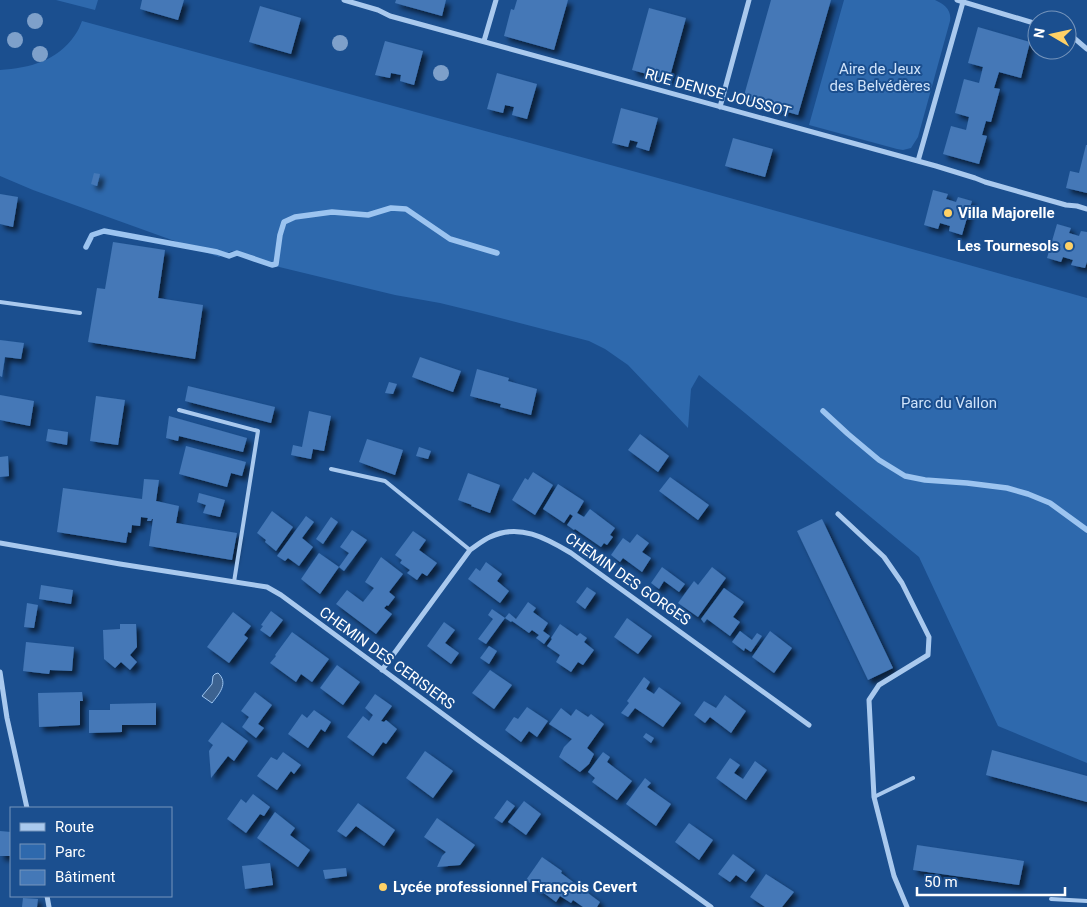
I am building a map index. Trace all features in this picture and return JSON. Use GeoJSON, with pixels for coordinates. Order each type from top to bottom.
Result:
{"type":"FeatureCollection","features":[{"type":"Feature","properties":{"kind":"street","name":"RUE DENISE JOUSSOT"},"geometry":{"type":"LineString","coordinates":[[344,0],[378,10],[390,16],[918,161],[1066,205],[1087,208]]}},
{"type":"Feature","properties":{"kind":"street"},"geometry":{"type":"LineString","coordinates":[[484,41],[496,0]]}},
{"type":"Feature","properties":{"kind":"street"},"geometry":{"type":"LineString","coordinates":[[720,107],[749,0]]}},
{"type":"Feature","properties":{"kind":"street"},"geometry":{"type":"LineString","coordinates":[[918,161],[960,1],[1027,21]]}},
{"type":"Feature","properties":{"kind":"street"},"geometry":{"type":"LineString","coordinates":[[1077,40],[1087,49]]}},
{"type":"Feature","properties":{"kind":"street"},"geometry":{"type":"LineString","coordinates":[[838,514],[884,557],[902,583],[929,637],[928,655],[879,685],[869,700],[874,797],[894,876],[907,907]]}},
{"type":"Feature","properties":{"kind":"street","name":"CHEMIN DES GORGES"},"geometry":{"type":"LineString","coordinates":[[382,670],[470,550],[490,537],[509,531],[530,533],[551,540],[571,553],[809,724]]}},
{"type":"Feature","properties":{"kind":"street","name":"CHEMIN DES CERISIERS"},"geometry":{"type":"LineString","coordinates":[[0,543],[267,587],[281,595],[711,907]]}},
{"type":"Feature","properties":{"kind":"street"},"geometry":{"type":"LineString","coordinates":[[0,672],[7,718],[27,807]]}},
{"type":"Feature","properties":{"kind":"lane"},"geometry":{"type":"LineString","coordinates":[[0,302],[80,313]]}},
{"type":"Feature","properties":{"kind":"lane"},"geometry":{"type":"LineString","coordinates":[[179,410],[258,431],[234,582]]}},
{"type":"Feature","properties":{"kind":"lane"},"geometry":{"type":"LineString","coordinates":[[331,469],[385,481],[470,550]]}},
{"type":"Feature","properties":{"kind":"lane"},"geometry":{"type":"LineString","coordinates":[[874,797],[913,778]]}},
{"type":"Feature","properties":{"kind":"lane"},"geometry":{"type":"LineString","coordinates":[[1051,899],[1087,901]]}},
{"type":"Feature","properties":{"kind":"green space"},"geometry":{"type":"Polygon","coordinates":[[[56,0],[98,0],[95,10],[56,0]]]}},
{"type":"Feature","properties":{"kind":"green space","name":"Aire de Jeux des Belvédères"},"geometry":{"type":"Polygon","coordinates":[[[844,0],[935,0],[949,11],[950,21],[918,137],[911,148],[897,149],[809,125],[844,0]]]}},
{"type":"Feature","properties":{"kind":"green space","name":"Parc du Vallon"},"geometry":{"type":"Polygon","coordinates":[[[82,21],[680,184],[1087,298],[1087,763],[998,726],[919,557],[699,375],[691,389],[688,428],[628,365],[605,349],[589,341],[440,303],[395,295],[271,265],[232,251],[219,257],[33,190],[0,176],[0,70],[32,65],[51,57],[68,44],[82,21]]]}},
{"type":"Feature","properties":{"kind":"shaded area"},"geometry":{"type":"Polygon","coordinates":[[[218,673],[223,681],[223,685],[212,703],[202,696],[212,684],[213,676],[218,673]]]}},
{"type":"Feature","properties":{"kind":"building"},"geometry":{"type":"Polygon","coordinates":[[[142,0],[184,0],[178,20],[140,9],[142,0]]]}},
{"type":"Feature","properties":{"kind":"building"},"geometry":{"type":"Polygon","coordinates":[[[396,0],[446,0],[442,16],[395,3],[396,0]]]}},
{"type":"Feature","properties":{"kind":"building"},"geometry":{"type":"Polygon","coordinates":[[[517,0],[568,0],[554,50],[504,36],[511,9],[514,10],[517,0]]]}},
{"type":"Feature","properties":{"kind":"building"},"geometry":{"type":"Polygon","coordinates":[[[771,0],[831,0],[798,115],[743,99],[771,0]]]}},
{"type":"Feature","properties":{"kind":"building"},"geometry":{"type":"Polygon","coordinates":[[[260,6],[301,18],[291,54],[249,42],[260,6]]]}},
{"type":"Feature","properties":{"kind":"building"},"geometry":{"type":"Polygon","coordinates":[[[649,8],[686,18],[669,80],[632,70],[649,8]]]}},
{"type":"Feature","properties":{"kind":"building"},"geometry":{"type":"Polygon","coordinates":[[[978,27],[1027,41],[1027,54],[1021,78],[999,72],[994,88],[1000,89],[991,122],[986,121],[982,135],[987,136],[979,164],[943,154],[951,126],[966,130],[969,117],[955,113],[964,79],[979,83],[983,67],[968,63],[978,27]]]}},
{"type":"Feature","properties":{"kind":"building"},"geometry":{"type":"Polygon","coordinates":[[[385,41],[423,51],[414,85],[400,81],[401,75],[391,73],[390,78],[375,75],[385,41]]]}},
{"type":"Feature","properties":{"kind":"building"},"geometry":{"type":"Polygon","coordinates":[[[497,73],[537,84],[527,119],[512,115],[514,107],[505,105],[503,113],[487,109],[497,73]]]}},
{"type":"Feature","properties":{"kind":"building"},"geometry":{"type":"Polygon","coordinates":[[[621,108],[658,118],[649,151],[636,147],[638,142],[630,140],[628,147],[612,143],[621,108]]]}},
{"type":"Feature","properties":{"kind":"building"},"geometry":{"type":"Polygon","coordinates":[[[733,138],[773,149],[765,177],[725,166],[733,138]]]}},
{"type":"Feature","properties":{"kind":"building"},"geometry":{"type":"Polygon","coordinates":[[[1086,145],[1087,193],[1066,188],[1070,171],[1079,173],[1086,145]]]}},
{"type":"Feature","properties":{"kind":"building"},"geometry":{"type":"Polygon","coordinates":[[[94,173],[100,174],[97,186],[91,184],[94,173]]]}},
{"type":"Feature","properties":{"kind":"building","name":"Villa Majorelle"},"geometry":{"type":"Polygon","coordinates":[[[933,190],[948,194],[946,199],[956,202],[958,197],[972,201],[962,235],[949,231],[950,226],[940,223],[938,229],[924,225],[933,190]]]}},
{"type":"Feature","properties":{"kind":"building"},"geometry":{"type":"Polygon","coordinates":[[[0,194],[18,197],[13,227],[0,224],[0,194]]]}},
{"type":"Feature","properties":{"kind":"building","name":"Les Tournesols"},"geometry":{"type":"Polygon","coordinates":[[[1057,224],[1071,228],[1069,233],[1079,236],[1081,231],[1087,232],[1087,262],[1085,268],[1071,265],[1073,260],[1063,257],[1061,262],[1047,258],[1057,224]]]}},
{"type":"Feature","properties":{"kind":"building"},"geometry":{"type":"Polygon","coordinates":[[[113,242],[165,250],[158,298],[203,305],[195,359],[88,342],[97,288],[105,289],[113,242]]]}},
{"type":"Feature","properties":{"kind":"building"},"geometry":{"type":"Polygon","coordinates":[[[0,340],[24,343],[21,359],[5,357],[2,377],[0,376],[0,340]]]}},
{"type":"Feature","properties":{"kind":"building"},"geometry":{"type":"Polygon","coordinates":[[[420,357],[461,371],[453,392],[412,377],[420,357]]]}},
{"type":"Feature","properties":{"kind":"building"},"geometry":{"type":"Polygon","coordinates":[[[477,369],[509,378],[508,381],[537,389],[531,415],[500,407],[501,404],[470,396],[477,369]]]}},
{"type":"Feature","properties":{"kind":"building"},"geometry":{"type":"Polygon","coordinates":[[[389,382],[397,384],[393,394],[385,393],[389,382]]]}},
{"type":"Feature","properties":{"kind":"building"},"geometry":{"type":"Polygon","coordinates":[[[188,386],[275,407],[271,423],[185,401],[188,386]]]}},
{"type":"Feature","properties":{"kind":"building"},"geometry":{"type":"Polygon","coordinates":[[[0,395],[34,401],[30,426],[0,420],[0,395]]]}},
{"type":"Feature","properties":{"kind":"building"},"geometry":{"type":"Polygon","coordinates":[[[96,396],[125,400],[118,445],[90,441],[96,396]]]}},
{"type":"Feature","properties":{"kind":"building"},"geometry":{"type":"Polygon","coordinates":[[[309,411],[331,416],[324,451],[313,449],[311,459],[291,455],[293,445],[302,447],[309,411]]]}},
{"type":"Feature","properties":{"kind":"building"},"geometry":{"type":"Polygon","coordinates":[[[169,416],[247,438],[243,452],[179,436],[178,441],[166,438],[169,416]]]}},
{"type":"Feature","properties":{"kind":"building"},"geometry":{"type":"Polygon","coordinates":[[[48,429],[68,432],[67,445],[46,441],[48,429]]]}},
{"type":"Feature","properties":{"kind":"building"},"geometry":{"type":"Polygon","coordinates":[[[640,434],[669,456],[658,472],[628,450],[640,434]]]}},
{"type":"Feature","properties":{"kind":"building"},"geometry":{"type":"Polygon","coordinates":[[[367,439],[403,450],[395,475],[359,462],[367,439]]]}},
{"type":"Feature","properties":{"kind":"building"},"geometry":{"type":"Polygon","coordinates":[[[186,446],[246,462],[242,476],[231,473],[227,487],[179,474],[186,446]]]}},
{"type":"Feature","properties":{"kind":"building"},"geometry":{"type":"Polygon","coordinates":[[[419,447],[431,451],[428,459],[416,456],[419,447]]]}},
{"type":"Feature","properties":{"kind":"building"},"geometry":{"type":"Polygon","coordinates":[[[8,456],[9,476],[0,477],[0,457],[8,456]]]}},
{"type":"Feature","properties":{"kind":"building"},"geometry":{"type":"Polygon","coordinates":[[[533,472],[553,485],[535,515],[512,500],[525,478],[528,480],[533,472]]]}},
{"type":"Feature","properties":{"kind":"building"},"geometry":{"type":"Polygon","coordinates":[[[468,473],[500,485],[490,513],[458,500],[468,473]]]}},
{"type":"Feature","properties":{"kind":"building"},"geometry":{"type":"Polygon","coordinates":[[[670,477],[709,505],[698,520],[659,491],[670,477]]]}},
{"type":"Feature","properties":{"kind":"building"},"geometry":{"type":"Polygon","coordinates":[[[144,479],[159,480],[156,501],[179,506],[176,523],[237,533],[232,560],[149,546],[153,519],[147,521],[148,518],[141,517],[140,526],[132,525],[131,533],[128,532],[126,543],[57,532],[63,488],[142,499],[144,479]]]}},
{"type":"Feature","properties":{"kind":"building"},"geometry":{"type":"Polygon","coordinates":[[[558,484],[584,501],[577,513],[584,517],[590,509],[615,528],[610,535],[613,537],[607,545],[604,543],[601,547],[567,525],[573,516],[570,514],[564,523],[543,509],[558,484]]]}},
{"type":"Feature","properties":{"kind":"building"},"geometry":{"type":"Polygon","coordinates":[[[199,493],[225,500],[220,517],[203,513],[206,505],[197,502],[199,493]]]}},
{"type":"Feature","properties":{"kind":"building"},"geometry":{"type":"Polygon","coordinates":[[[272,511],[293,527],[276,551],[257,533],[272,511]]]}},
{"type":"Feature","properties":{"kind":"building"},"geometry":{"type":"Polygon","coordinates":[[[306,516],[314,522],[302,538],[313,547],[299,566],[288,558],[285,561],[277,556],[306,516]]]}},
{"type":"Feature","properties":{"kind":"building"},"geometry":{"type":"Polygon","coordinates":[[[331,517],[338,522],[323,544],[316,539],[331,517]]]}},
{"type":"Feature","properties":{"kind":"building"},"geometry":{"type":"Polygon","coordinates":[[[822,519],[893,668],[868,680],[797,531],[822,519]]]}},
{"type":"Feature","properties":{"kind":"building"},"geometry":{"type":"Polygon","coordinates":[[[352,530],[367,540],[344,571],[339,567],[349,553],[340,547],[352,530]]]}},
{"type":"Feature","properties":{"kind":"building"},"geometry":{"type":"Polygon","coordinates":[[[413,531],[426,540],[419,550],[437,563],[427,576],[422,573],[417,580],[407,573],[410,570],[400,563],[402,560],[395,555],[413,531]]]}},
{"type":"Feature","properties":{"kind":"building"},"geometry":{"type":"Polygon","coordinates":[[[637,534],[649,543],[642,552],[651,558],[642,572],[623,558],[620,562],[611,555],[623,538],[630,543],[637,534]]]}},
{"type":"Feature","properties":{"kind":"building"},"geometry":{"type":"Polygon","coordinates":[[[319,553],[339,567],[320,594],[301,579],[319,553]]]}},
{"type":"Feature","properties":{"kind":"building"},"geometry":{"type":"Polygon","coordinates":[[[381,557],[403,574],[389,592],[395,597],[384,608],[392,614],[376,634],[336,604],[347,590],[363,602],[374,588],[365,582],[381,557]]]}},
{"type":"Feature","properties":{"kind":"building"},"geometry":{"type":"Polygon","coordinates":[[[486,562],[502,574],[497,581],[509,591],[500,603],[468,579],[476,568],[480,571],[486,562]]]}},
{"type":"Feature","properties":{"kind":"building"},"geometry":{"type":"Polygon","coordinates":[[[662,567],[685,584],[679,592],[664,581],[659,589],[651,583],[662,567]]]}},
{"type":"Feature","properties":{"kind":"building"},"geometry":{"type":"Polygon","coordinates":[[[712,567],[726,578],[698,617],[678,603],[694,581],[698,585],[712,567]]]}},
{"type":"Feature","properties":{"kind":"building"},"geometry":{"type":"Polygon","coordinates":[[[41,585],[73,590],[71,604],[39,599],[41,585]]]}},
{"type":"Feature","properties":{"kind":"building"},"geometry":{"type":"Polygon","coordinates":[[[587,587],[596,593],[585,609],[576,602],[587,587]]]}},
{"type":"Feature","properties":{"kind":"building"},"geometry":{"type":"Polygon","coordinates":[[[724,588],[744,602],[733,617],[740,622],[730,636],[707,619],[704,623],[701,619],[724,588]]]}},
{"type":"Feature","properties":{"kind":"building"},"geometry":{"type":"Polygon","coordinates":[[[528,602],[536,608],[533,612],[548,623],[543,631],[550,636],[544,644],[536,638],[539,635],[532,630],[529,633],[505,618],[509,613],[516,619],[528,602]]]}},
{"type":"Feature","properties":{"kind":"building"},"geometry":{"type":"Polygon","coordinates":[[[27,603],[38,605],[34,628],[24,627],[27,603]]]}},
{"type":"Feature","properties":{"kind":"building"},"geometry":{"type":"Polygon","coordinates":[[[492,609],[505,618],[486,644],[478,639],[493,619],[488,615],[492,609]]]}},
{"type":"Feature","properties":{"kind":"building"},"geometry":{"type":"Polygon","coordinates":[[[271,611],[283,620],[270,637],[260,630],[263,626],[261,625],[271,611]]]}},
{"type":"Feature","properties":{"kind":"building"},"geometry":{"type":"Polygon","coordinates":[[[233,612],[251,626],[244,635],[248,638],[229,663],[207,647],[233,612]]]}},
{"type":"Feature","properties":{"kind":"building"},"geometry":{"type":"Polygon","coordinates":[[[627,618],[652,636],[638,654],[614,637],[627,618]]]}},
{"type":"Feature","properties":{"kind":"building"},"geometry":{"type":"Polygon","coordinates":[[[444,622],[455,630],[445,643],[459,653],[451,664],[427,646],[444,622]]]}},
{"type":"Feature","properties":{"kind":"building"},"geometry":{"type":"Polygon","coordinates":[[[120,624],[136,624],[137,647],[130,655],[137,662],[130,670],[121,662],[115,668],[104,659],[103,630],[120,629],[120,624]]]}},
{"type":"Feature","properties":{"kind":"building"},"geometry":{"type":"Polygon","coordinates":[[[560,624],[577,636],[580,633],[587,638],[584,642],[594,650],[583,665],[578,662],[571,672],[556,662],[560,655],[547,646],[560,624]]]}},
{"type":"Feature","properties":{"kind":"building"},"geometry":{"type":"Polygon","coordinates":[[[740,631],[752,640],[757,633],[762,636],[751,652],[745,648],[744,651],[732,642],[740,631]]]}},
{"type":"Feature","properties":{"kind":"building"},"geometry":{"type":"Polygon","coordinates":[[[770,631],[792,648],[774,673],[752,657],[770,631]]]}},
{"type":"Feature","properties":{"kind":"building"},"geometry":{"type":"Polygon","coordinates":[[[292,632],[329,659],[312,682],[301,674],[296,682],[270,663],[292,632]]]}},
{"type":"Feature","properties":{"kind":"building"},"geometry":{"type":"Polygon","coordinates":[[[26,642],[74,647],[72,671],[50,670],[49,674],[23,671],[26,642]]]}},
{"type":"Feature","properties":{"kind":"building"},"geometry":{"type":"Polygon","coordinates":[[[489,646],[497,651],[489,664],[480,658],[489,646]]]}},
{"type":"Feature","properties":{"kind":"building"},"geometry":{"type":"Polygon","coordinates":[[[337,665],[360,682],[343,705],[320,688],[337,665]]]}},
{"type":"Feature","properties":{"kind":"building"},"geometry":{"type":"Polygon","coordinates":[[[490,670],[512,685],[494,709],[472,693],[490,670]]]}},
{"type":"Feature","properties":{"kind":"building"},"geometry":{"type":"Polygon","coordinates":[[[644,677],[650,682],[646,689],[654,694],[659,687],[681,703],[663,727],[635,708],[628,717],[621,713],[644,677]]]}},
{"type":"Feature","properties":{"kind":"building"},"geometry":{"type":"Polygon","coordinates":[[[82,692],[83,701],[80,701],[80,725],[39,727],[38,693],[82,692]]]}},
{"type":"Feature","properties":{"kind":"building"},"geometry":{"type":"Polygon","coordinates":[[[255,692],[272,705],[258,724],[264,728],[256,738],[242,727],[249,717],[241,711],[255,692]]]}},
{"type":"Feature","properties":{"kind":"building"},"geometry":{"type":"Polygon","coordinates":[[[375,694],[392,706],[381,721],[384,722],[386,720],[397,729],[386,744],[383,742],[373,756],[347,737],[363,716],[369,721],[373,715],[365,708],[375,694]]]}},
{"type":"Feature","properties":{"kind":"building"},"geometry":{"type":"Polygon","coordinates":[[[725,695],[746,711],[731,733],[710,717],[705,723],[694,715],[704,701],[716,708],[725,695]]]}},
{"type":"Feature","properties":{"kind":"building"},"geometry":{"type":"Polygon","coordinates":[[[156,703],[156,725],[122,725],[122,732],[89,733],[89,710],[110,710],[110,704],[156,703]]]}},
{"type":"Feature","properties":{"kind":"building"},"geometry":{"type":"Polygon","coordinates":[[[527,707],[548,721],[537,737],[529,731],[521,742],[505,730],[514,717],[518,719],[527,707]]]}},
{"type":"Feature","properties":{"kind":"building"},"geometry":{"type":"Polygon","coordinates":[[[561,708],[571,716],[576,709],[588,717],[591,714],[604,724],[587,748],[594,754],[589,764],[580,772],[559,757],[564,747],[572,739],[549,724],[561,708]]]}},
{"type":"Feature","properties":{"kind":"building"},"geometry":{"type":"Polygon","coordinates":[[[314,710],[331,722],[325,732],[321,729],[308,748],[288,734],[302,714],[307,718],[314,710]]]}},
{"type":"Feature","properties":{"kind":"building"},"geometry":{"type":"Polygon","coordinates":[[[222,722],[248,741],[234,761],[228,756],[211,778],[209,751],[213,745],[208,741],[222,722]]]}},
{"type":"Feature","properties":{"kind":"building"},"geometry":{"type":"Polygon","coordinates":[[[646,733],[654,738],[651,743],[643,737],[646,733]]]}},
{"type":"Feature","properties":{"kind":"building"},"geometry":{"type":"Polygon","coordinates":[[[992,750],[1087,776],[1087,802],[986,775],[992,750]]]}},
{"type":"Feature","properties":{"kind":"building"},"geometry":{"type":"Polygon","coordinates":[[[425,751],[453,771],[433,798],[406,778],[425,751]]]}},
{"type":"Feature","properties":{"kind":"building"},"geometry":{"type":"Polygon","coordinates":[[[283,752],[301,765],[294,774],[291,771],[277,790],[257,776],[271,757],[277,760],[283,752]]]}},
{"type":"Feature","properties":{"kind":"building"},"geometry":{"type":"Polygon","coordinates":[[[603,752],[610,757],[607,762],[632,781],[617,800],[592,782],[595,778],[588,772],[603,752]]]}},
{"type":"Feature","properties":{"kind":"building"},"geometry":{"type":"Polygon","coordinates":[[[730,758],[740,765],[734,773],[743,779],[755,761],[767,770],[746,800],[716,778],[730,758]]]}},
{"type":"Feature","properties":{"kind":"building"},"geometry":{"type":"Polygon","coordinates":[[[645,778],[651,783],[647,787],[671,804],[656,826],[626,804],[645,778]]]}},
{"type":"Feature","properties":{"kind":"building"},"geometry":{"type":"Polygon","coordinates":[[[253,794],[270,807],[264,816],[260,814],[246,833],[227,819],[241,799],[246,803],[253,794]]]}},
{"type":"Feature","properties":{"kind":"building"},"geometry":{"type":"Polygon","coordinates":[[[507,800],[515,806],[502,823],[494,818],[507,800]]]}},
{"type":"Feature","properties":{"kind":"building"},"geometry":{"type":"Polygon","coordinates":[[[524,801],[541,814],[526,835],[508,822],[524,801]]]}},
{"type":"Feature","properties":{"kind":"building"},"geometry":{"type":"Polygon","coordinates":[[[358,803],[395,830],[384,846],[356,826],[346,837],[337,831],[358,803]]]}},
{"type":"Feature","properties":{"kind":"building"},"geometry":{"type":"Polygon","coordinates":[[[275,812],[295,828],[290,835],[310,850],[298,867],[257,838],[275,812]]]}},
{"type":"Feature","properties":{"kind":"building"},"geometry":{"type":"Polygon","coordinates":[[[437,818],[475,845],[460,865],[437,867],[446,852],[424,837],[437,818]]]}},
{"type":"Feature","properties":{"kind":"building"},"geometry":{"type":"Polygon","coordinates":[[[689,823],[713,840],[699,860],[675,842],[689,823]]]}},
{"type":"Feature","properties":{"kind":"building"},"geometry":{"type":"Polygon","coordinates":[[[0,831],[10,832],[10,856],[0,856],[0,831]]]}},
{"type":"Feature","properties":{"kind":"building"},"geometry":{"type":"Polygon","coordinates":[[[917,845],[1024,861],[1019,885],[913,870],[917,845]]]}},
{"type":"Feature","properties":{"kind":"building"},"geometry":{"type":"Polygon","coordinates":[[[733,854],[755,870],[746,882],[736,875],[730,882],[718,874],[733,854]]]}},
{"type":"Feature","properties":{"kind":"building"},"geometry":{"type":"Polygon","coordinates":[[[542,857],[600,902],[597,907],[583,907],[573,900],[571,903],[560,896],[556,902],[526,880],[542,857]]]}},
{"type":"Feature","properties":{"kind":"building"},"geometry":{"type":"Polygon","coordinates":[[[270,863],[273,885],[245,889],[242,866],[270,863]]]}},
{"type":"Feature","properties":{"kind":"building"},"geometry":{"type":"Polygon","coordinates":[[[346,868],[347,876],[325,879],[323,870],[346,868]]]}},
{"type":"Feature","properties":{"kind":"building"},"geometry":{"type":"Polygon","coordinates":[[[766,874],[794,892],[782,907],[765,907],[750,897],[766,874]]]}},
{"type":"Feature","properties":{"kind":"building"},"geometry":{"type":"Polygon","coordinates":[[[23,898],[38,899],[37,907],[22,907],[23,898]]]}},
{"type":"Feature","properties":{"kind":"waterway"},"geometry":{"type":"LineString","coordinates":[[86,247],[92,235],[104,231],[217,252],[229,256],[237,253],[272,265],[276,264],[284,222],[295,217],[332,212],[368,215],[391,208],[406,209],[450,239],[497,253]]}},
{"type":"Feature","properties":{"kind":"waterway"},"geometry":{"type":"LineString","coordinates":[[823,411],[879,460],[905,476],[925,480],[1007,488],[1028,494],[1050,503],[1087,530]]}},
{"type":"Feature","properties":{"kind":"place","name":"Villa Majorelle"},"geometry":{"type":"Point","coordinates":[948,213]}},
{"type":"Feature","properties":{"kind":"place","name":"Les Tournesols"},"geometry":{"type":"Point","coordinates":[1069,246]}},
{"type":"Feature","properties":{"kind":"place","name":"Lycée professionnel François Cevert"},"geometry":{"type":"Point","coordinates":[383,887]}}]}
